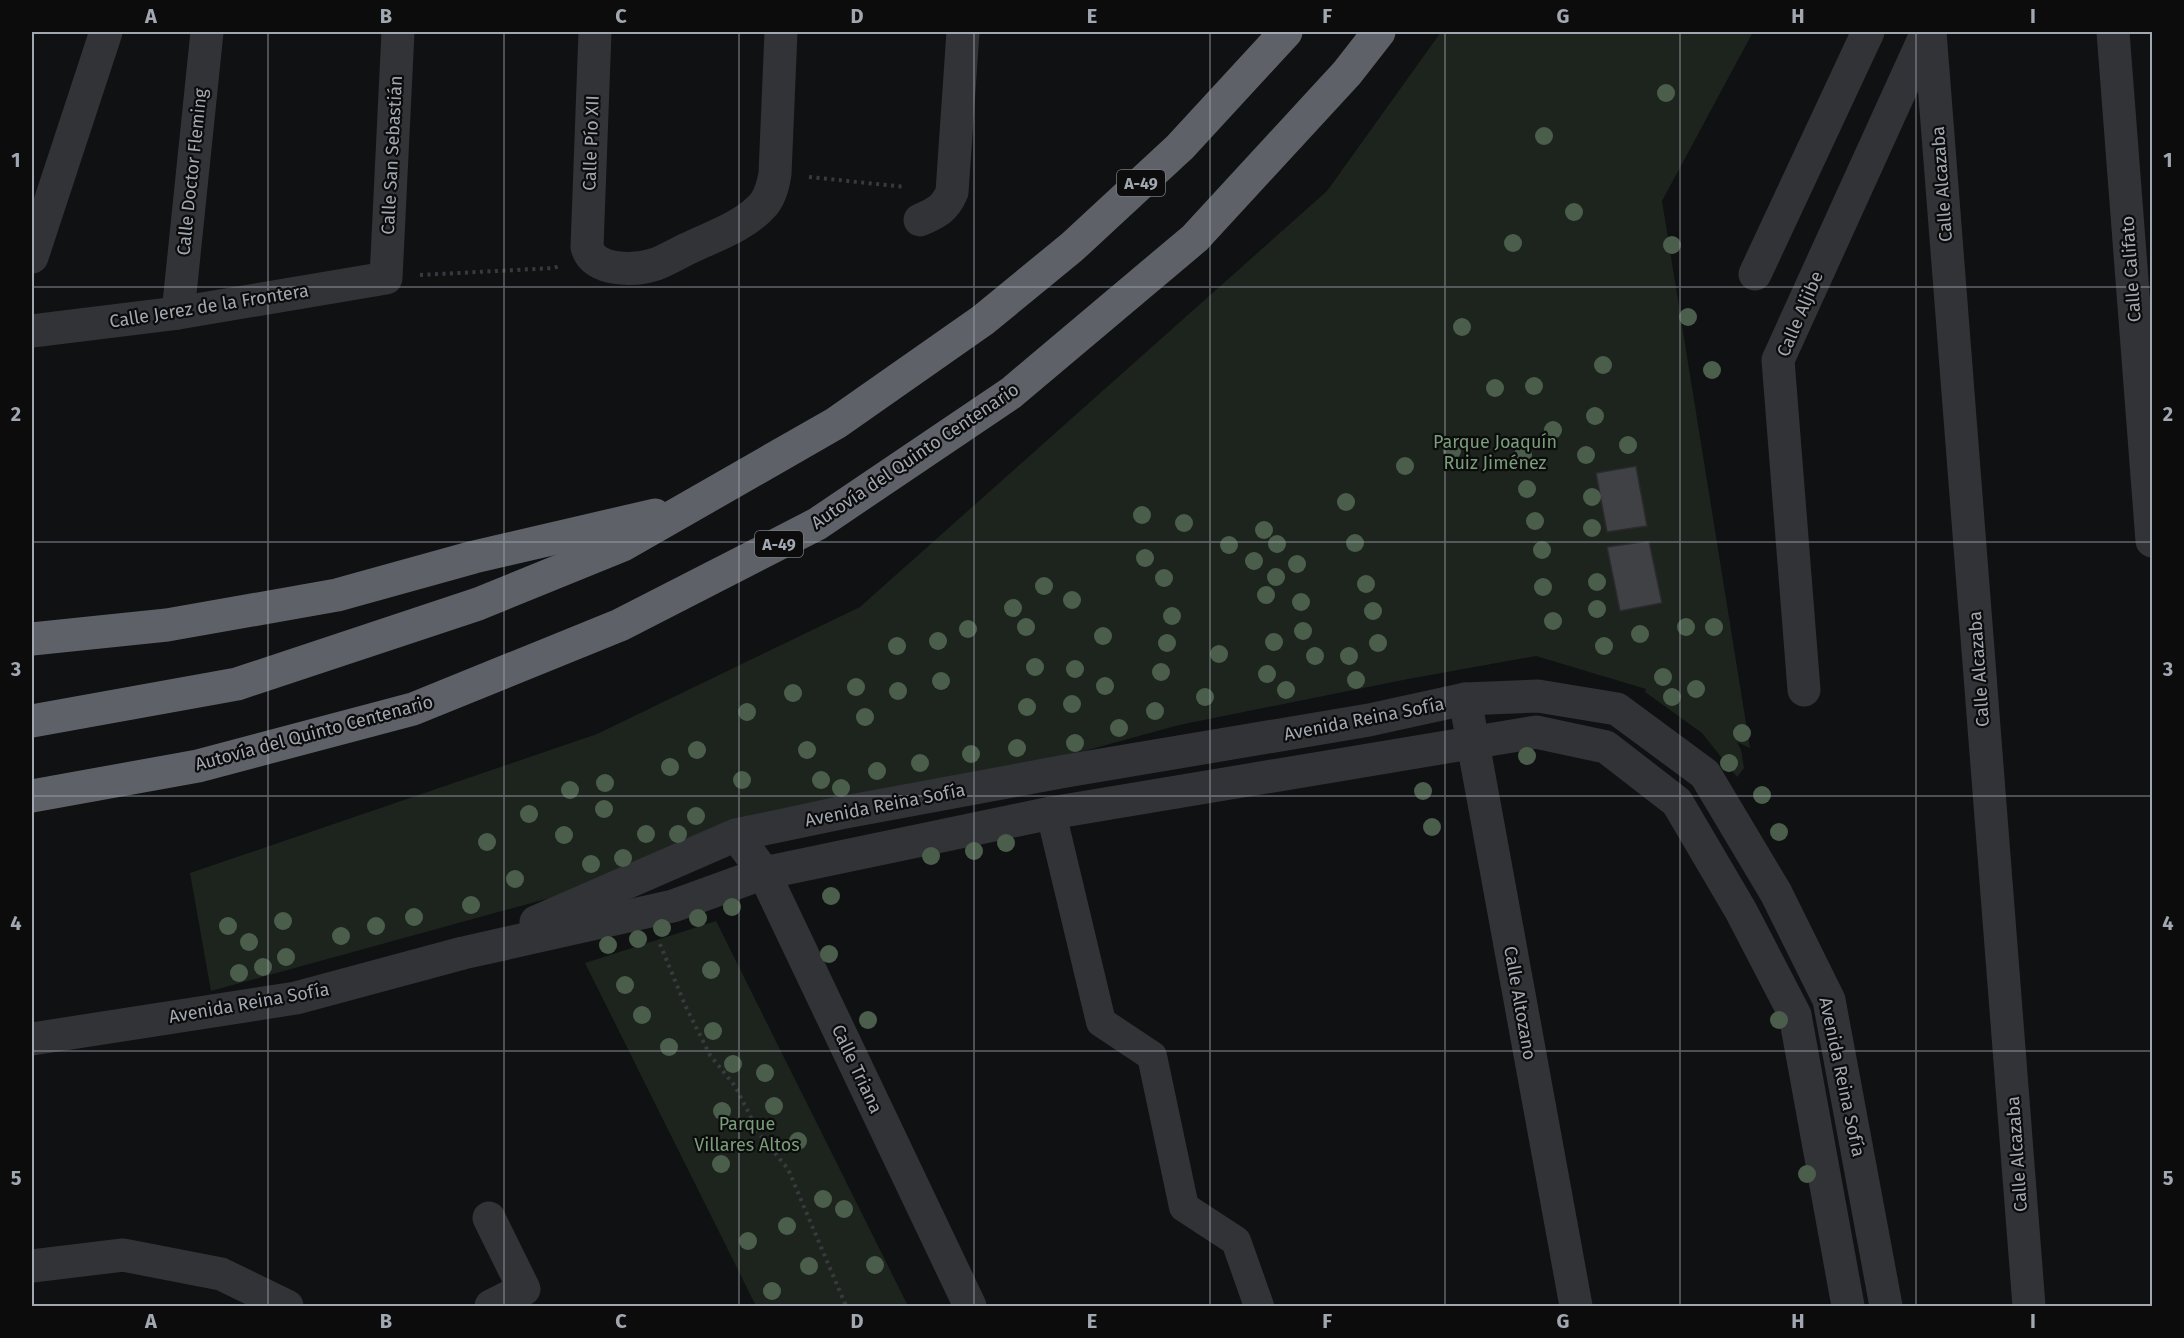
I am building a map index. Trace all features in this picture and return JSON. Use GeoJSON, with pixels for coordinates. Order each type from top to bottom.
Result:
{"type":"FeatureCollection","features":[{"type":"Feature","properties":{"kind":"highway","name":"A-49"},"geometry":{"type":"LineString","coordinates":[[32,721],[237,684],[478,604],[623,545],[836,423],[983,320],[1072,247],[1180,147],[1286,32]]}},
{"type":"Feature","properties":{"kind":"highway","name":"Autovía del Quinto Centenario"},"geometry":{"type":"LineString","coordinates":[[32,796],[198,766],[413,710],[620,625],[817,524],[1011,393],[1195,238],[1347,73],[1379,32]]}},
{"type":"Feature","properties":{"kind":"highway"},"geometry":{"type":"LineString","coordinates":[[32,639],[167,625],[337,595],[474,558],[694,505]]}},
{"type":"Feature","properties":{"kind":"street"},"geometry":{"type":"LineString","coordinates":[[32,257],[106,32]]}},
{"type":"Feature","properties":{"kind":"street","name":"Calle Doctor Fleming"},"geometry":{"type":"LineString","coordinates":[[178,313],[207,32]]}},
{"type":"Feature","properties":{"kind":"street","name":"Calle San Sebastián"},"geometry":{"type":"LineString","coordinates":[[398,32],[400,277]]}},
{"type":"Feature","properties":{"kind":"street","name":"Calle Pío XII"},"geometry":{"type":"LineString","coordinates":[[595,32],[587,239],[589,255],[599,262],[624,268],[656,264],[752,216],[765,202],[772,189],[775,174],[782,32]]}},
{"type":"Feature","properties":{"kind":"street"},"geometry":{"type":"LineString","coordinates":[[920,220],[939,212],[947,204],[952,192],[963,32]]}},
{"type":"Feature","properties":{"kind":"street"},"geometry":{"type":"LineString","coordinates":[[1755,274],[1868,32]]}},
{"type":"Feature","properties":{"kind":"street","name":"Calle Aljibe"},"geometry":{"type":"LineString","coordinates":[[1804,690],[1778,360],[1929,32]]}},
{"type":"Feature","properties":{"kind":"street","name":"Calle Alcazaba"},"geometry":{"type":"LineString","coordinates":[[1929,32],[2029,1306]]}},
{"type":"Feature","properties":{"kind":"street","name":"Calle Califato"},"geometry":{"type":"LineString","coordinates":[[2113,32],[2152,542]]}},
{"type":"Feature","properties":{"kind":"street","name":"Calle Jerez de la Frontera"},"geometry":{"type":"LineString","coordinates":[[32,332],[178,313],[400,277]]}},
{"type":"Feature","properties":{"kind":"street","name":"Avenida Reina Sofía"},"geometry":{"type":"LineString","coordinates":[[463,953],[736,835],[840,813],[1066,771],[1369,720],[1466,699],[1538,696],[1617,709],[1705,774],[1776,893],[1829,1000],[1886,1306]]}},
{"type":"Feature","properties":{"kind":"street","name":"Calle Altozano"},"geometry":{"type":"LineString","coordinates":[[1466,699],[1576,1306]]}},
{"type":"Feature","properties":{"kind":"street","name":"Avenida Reina Sofía"},"geometry":{"type":"LineString","coordinates":[[32,1039],[296,998],[463,953],[673,906],[764,873],[1051,813],[1536,732],[1606,747],[1677,802],[1741,911],[1795,1015],[1848,1306]]}},
{"type":"Feature","properties":{"kind":"street"},"geometry":{"type":"LineString","coordinates":[[1051,813],[1101,1022],[1152,1056],[1185,1207],[1236,1241],[1259,1306]]}},
{"type":"Feature","properties":{"kind":"street","name":"Calle Triana"},"geometry":{"type":"LineString","coordinates":[[736,835],[764,873],[970,1306]]}},
{"type":"Feature","properties":{"kind":"street"},"geometry":{"type":"LineString","coordinates":[[489,1218],[524,1289],[491,1306]]}},
{"type":"Feature","properties":{"kind":"street"},"geometry":{"type":"LineString","coordinates":[[32,1266],[123,1255],[221,1274],[287,1306]]}},
{"type":"Feature","properties":{"kind":"path"},"geometry":{"type":"LineString","coordinates":[[808,177],[907,187]]}},
{"type":"Feature","properties":{"kind":"path"},"geometry":{"type":"LineString","coordinates":[[400,277],[554,268]]}},
{"type":"Feature","properties":{"kind":"path"},"geometry":{"type":"LineString","coordinates":[[648,912],[686,1005],[710,1055],[735,1086],[759,1135],[788,1169],[846,1306]]}},
{"type":"Feature","properties":{"kind":"green space","name":"Parque Joaquín Ruiz Jiménez"},"geometry":{"type":"Polygon","coordinates":[[[1441,32],[1753,32],[1662,201],[1750,748],[1737,742],[1744,768],[1737,777],[1702,733],[1645,692],[1646,689],[1536,656],[1179,725],[211,991],[190,873],[597,734],[860,607],[1327,191],[1441,32]]]}},
{"type":"Feature","properties":{"kind":"green space","name":"Parque Villares Altos"},"geometry":{"type":"Polygon","coordinates":[[[716,921],[908,1306],[756,1306],[585,963],[716,921]]]}},
{"type":"Feature","properties":{"kind":"building"},"geometry":{"type":"Polygon","coordinates":[[[1636,466],[1647,526],[1607,532],[1596,473],[1636,466]]]}},
{"type":"Feature","properties":{"kind":"building"},"geometry":{"type":"Polygon","coordinates":[[[1649,541],[1662,603],[1620,611],[1607,547],[1649,541]]]}}]}
